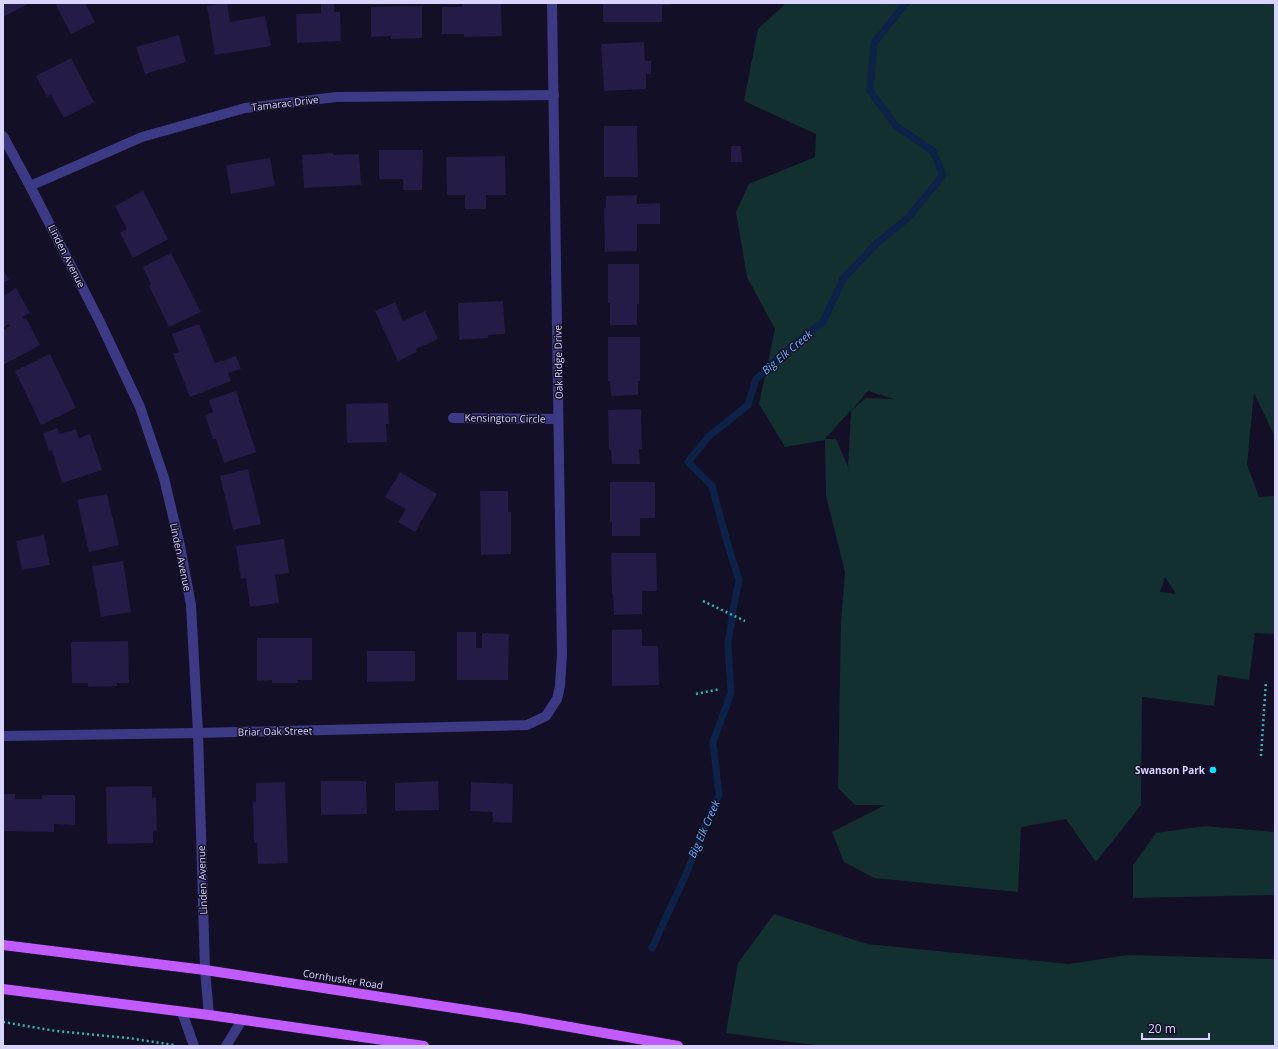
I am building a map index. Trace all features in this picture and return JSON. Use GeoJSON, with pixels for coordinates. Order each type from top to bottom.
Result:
{"type":"FeatureCollection","features":[{"type":"Feature","properties":{"kind":"main road","name":"Cornhusker Road"},"geometry":{"type":"LineString","coordinates":[[3,945],[205,970],[526,1019],[678,1046]]}},
{"type":"Feature","properties":{"kind":"main road"},"geometry":{"type":"LineString","coordinates":[[3,989],[209,1015],[424,1046]]}},
{"type":"Feature","properties":{"kind":"street","name":"Oak Ridge Drive"},"geometry":{"type":"LineString","coordinates":[[546,716],[557,699],[560,686],[562,654],[552,3]]}},
{"type":"Feature","properties":{"kind":"street","name":"Tamarac Drive"},"geometry":{"type":"LineString","coordinates":[[30,186],[142,137],[245,108],[336,97],[554,95]]}},
{"type":"Feature","properties":{"kind":"street","name":"Linden Avenue"},"geometry":{"type":"LineString","coordinates":[[3,136],[99,320],[140,407],[164,478],[180,546],[191,605],[198,733],[202,902],[205,970],[209,1015]]}},
{"type":"Feature","properties":{"kind":"street","name":"Kensington Circle"},"geometry":{"type":"LineString","coordinates":[[453,418],[558,419]]}},
{"type":"Feature","properties":{"kind":"street","name":"Briar Oak Street"},"geometry":{"type":"LineString","coordinates":[[3,736],[527,725],[546,716]]}},
{"type":"Feature","properties":{"kind":"street"},"geometry":{"type":"LineString","coordinates":[[182,1012],[194,1046]]}},
{"type":"Feature","properties":{"kind":"street"},"geometry":{"type":"LineString","coordinates":[[226,1046],[242,1020]]}},
{"type":"Feature","properties":{"kind":"path"},"geometry":{"type":"LineString","coordinates":[[703,601],[746,621]]}},
{"type":"Feature","properties":{"kind":"path"},"geometry":{"type":"LineString","coordinates":[[1261,756],[1266,681]]}},
{"type":"Feature","properties":{"kind":"path"},"geometry":{"type":"LineString","coordinates":[[696,694],[720,689]]}},
{"type":"Feature","properties":{"kind":"path"},"geometry":{"type":"LineString","coordinates":[[3,1022],[56,1031],[128,1038],[174,1046]]}},
{"type":"Feature","properties":{"kind":"green space"},"geometry":{"type":"Polygon","coordinates":[[[786,3],[1275,3],[1275,437],[1254,393],[1247,464],[1259,497],[1275,496],[1275,634],[1255,633],[1249,680],[1218,675],[1214,706],[1142,697],[1141,805],[1096,862],[1066,819],[1021,827],[1018,892],[874,878],[844,862],[832,832],[885,805],[855,805],[838,788],[841,622],[845,572],[826,496],[825,440],[785,447],[759,404],[775,329],[747,277],[736,212],[749,184],[815,157],[816,134],[744,101],[758,29],[786,3]],[[868,391],[852,410],[866,398],[894,399],[868,391]],[[850,411],[825,439],[836,439],[848,467],[850,411]],[[1165,577],[1160,592],[1176,594],[1165,577]]]}},
{"type":"Feature","properties":{"kind":"green space"},"geometry":{"type":"Polygon","coordinates":[[[1205,826],[1275,832],[1275,895],[1133,898],[1133,865],[1156,833],[1205,826]]]}},
{"type":"Feature","properties":{"kind":"green space"},"geometry":{"type":"Polygon","coordinates":[[[774,914],[867,944],[1069,964],[1128,955],[1275,959],[1275,1046],[822,1046],[726,1033],[738,963],[774,914]]]}},
{"type":"Feature","properties":{"kind":"building"},"geometry":{"type":"Polygon","coordinates":[[[3,3],[30,3],[3,17],[3,3]]]}},
{"type":"Feature","properties":{"kind":"building"},"geometry":{"type":"Polygon","coordinates":[[[60,3],[85,3],[95,22],[71,34],[56,5],[60,3]]]}},
{"type":"Feature","properties":{"kind":"building"},"geometry":{"type":"Polygon","coordinates":[[[227,3],[230,22],[265,16],[271,46],[215,55],[207,6],[227,3]]]}},
{"type":"Feature","properties":{"kind":"building"},"geometry":{"type":"Polygon","coordinates":[[[321,3],[334,3],[334,12],[340,12],[341,41],[297,43],[296,14],[321,13],[321,3]]]}},
{"type":"Feature","properties":{"kind":"building"},"geometry":{"type":"Polygon","coordinates":[[[603,3],[671,3],[671,5],[662,5],[662,22],[603,22],[603,3]]]}},
{"type":"Feature","properties":{"kind":"building"},"geometry":{"type":"Polygon","coordinates":[[[462,4],[501,4],[502,36],[464,37],[464,34],[442,34],[442,7],[462,7],[462,4]]]}},
{"type":"Feature","properties":{"kind":"building"},"geometry":{"type":"Polygon","coordinates":[[[422,6],[422,38],[391,39],[391,36],[371,37],[371,7],[422,6]]]}},
{"type":"Feature","properties":{"kind":"building"},"geometry":{"type":"Polygon","coordinates":[[[179,35],[186,62],[145,74],[136,47],[179,35]]]}},
{"type":"Feature","properties":{"kind":"building"},"geometry":{"type":"Polygon","coordinates":[[[644,42],[645,61],[651,61],[651,74],[646,74],[646,89],[604,91],[601,44],[644,42]]]}},
{"type":"Feature","properties":{"kind":"building"},"geometry":{"type":"Polygon","coordinates":[[[71,58],[94,102],[64,118],[51,95],[47,97],[36,76],[71,58]]]}},
{"type":"Feature","properties":{"kind":"building"},"geometry":{"type":"Polygon","coordinates":[[[604,126],[637,126],[638,177],[604,177],[604,126]]]}},
{"type":"Feature","properties":{"kind":"building"},"geometry":{"type":"Polygon","coordinates":[[[731,146],[741,146],[742,162],[731,162],[731,146]]]}},
{"type":"Feature","properties":{"kind":"building"},"geometry":{"type":"Polygon","coordinates":[[[379,150],[423,150],[422,190],[403,190],[403,179],[379,179],[379,150]]]}},
{"type":"Feature","properties":{"kind":"building"},"geometry":{"type":"Polygon","coordinates":[[[333,153],[333,155],[359,154],[361,185],[304,188],[302,155],[333,153]]]}},
{"type":"Feature","properties":{"kind":"building"},"geometry":{"type":"Polygon","coordinates":[[[505,156],[506,195],[486,195],[486,209],[465,209],[465,195],[447,195],[446,157],[505,156]]]}},
{"type":"Feature","properties":{"kind":"building"},"geometry":{"type":"Polygon","coordinates":[[[270,158],[275,186],[231,194],[226,165],[270,158]]]}},
{"type":"Feature","properties":{"kind":"building"},"geometry":{"type":"Polygon","coordinates":[[[143,191],[168,239],[133,258],[120,233],[127,229],[115,206],[143,191]]]}},
{"type":"Feature","properties":{"kind":"building"},"geometry":{"type":"Polygon","coordinates":[[[637,195],[637,204],[660,203],[660,224],[637,224],[637,251],[605,252],[604,208],[606,208],[606,196],[637,195]]]}},
{"type":"Feature","properties":{"kind":"building"},"geometry":{"type":"Polygon","coordinates":[[[171,253],[201,312],[169,327],[149,286],[151,284],[143,267],[171,253]]]}},
{"type":"Feature","properties":{"kind":"building"},"geometry":{"type":"Polygon","coordinates":[[[608,264],[639,264],[639,304],[637,304],[637,325],[610,325],[610,303],[608,303],[608,264]]]}},
{"type":"Feature","properties":{"kind":"building"},"geometry":{"type":"Polygon","coordinates":[[[3,269],[9,280],[3,283],[3,269]]]}},
{"type":"Feature","properties":{"kind":"building"},"geometry":{"type":"Polygon","coordinates":[[[16,288],[30,313],[22,317],[24,319],[26,318],[40,345],[3,365],[3,330],[10,326],[9,324],[4,327],[3,324],[3,296],[16,288]]]}},
{"type":"Feature","properties":{"kind":"building"},"geometry":{"type":"Polygon","coordinates":[[[503,301],[505,334],[488,335],[488,338],[459,340],[458,303],[503,301]]]}},
{"type":"Feature","properties":{"kind":"building"},"geometry":{"type":"Polygon","coordinates":[[[395,302],[403,321],[425,311],[438,339],[416,349],[417,352],[398,361],[375,311],[395,302]]]}},
{"type":"Feature","properties":{"kind":"building"},"geometry":{"type":"Polygon","coordinates":[[[199,324],[215,363],[236,356],[241,369],[228,373],[231,381],[190,397],[173,354],[179,352],[172,334],[199,324]]]}},
{"type":"Feature","properties":{"kind":"building"},"geometry":{"type":"Polygon","coordinates":[[[608,337],[640,337],[640,381],[638,381],[638,395],[611,396],[610,381],[608,381],[608,337]]]}},
{"type":"Feature","properties":{"kind":"building"},"geometry":{"type":"Polygon","coordinates":[[[50,354],[76,408],[41,425],[15,371],[50,354]]]}},
{"type":"Feature","properties":{"kind":"building"},"geometry":{"type":"Polygon","coordinates":[[[236,391],[256,452],[224,463],[216,439],[213,439],[205,415],[213,412],[209,400],[236,391]]]}},
{"type":"Feature","properties":{"kind":"building"},"geometry":{"type":"Polygon","coordinates":[[[388,403],[389,424],[386,424],[387,442],[347,443],[346,404],[388,403]]]}},
{"type":"Feature","properties":{"kind":"building"},"geometry":{"type":"Polygon","coordinates":[[[641,409],[642,449],[639,449],[640,464],[612,464],[611,450],[609,450],[608,410],[641,409]]]}},
{"type":"Feature","properties":{"kind":"building"},"geometry":{"type":"Polygon","coordinates":[[[58,428],[59,434],[76,429],[79,438],[90,434],[102,470],[62,483],[52,450],[49,451],[43,433],[58,428]]]}},
{"type":"Feature","properties":{"kind":"building"},"geometry":{"type":"Polygon","coordinates":[[[248,469],[261,524],[233,530],[220,476],[248,469]]]}},
{"type":"Feature","properties":{"kind":"building"},"geometry":{"type":"Polygon","coordinates":[[[400,472],[437,494],[415,532],[398,522],[406,509],[385,497],[400,472]]]}},
{"type":"Feature","properties":{"kind":"building"},"geometry":{"type":"Polygon","coordinates":[[[610,482],[655,482],[655,518],[640,518],[640,536],[612,536],[612,522],[610,522],[610,482]]]}},
{"type":"Feature","properties":{"kind":"building"},"geometry":{"type":"Polygon","coordinates":[[[480,491],[508,491],[508,512],[511,512],[511,554],[481,555],[480,491]]]}},
{"type":"Feature","properties":{"kind":"building"},"geometry":{"type":"Polygon","coordinates":[[[107,494],[119,545],[89,552],[77,500],[107,494]]]}},
{"type":"Feature","properties":{"kind":"building"},"geometry":{"type":"Polygon","coordinates":[[[44,535],[50,565],[22,570],[16,541],[44,535]]]}},
{"type":"Feature","properties":{"kind":"building"},"geometry":{"type":"Polygon","coordinates":[[[284,539],[289,573],[275,575],[279,603],[250,607],[246,578],[241,579],[236,546],[284,539]]]}},
{"type":"Feature","properties":{"kind":"building"},"geometry":{"type":"Polygon","coordinates":[[[611,553],[656,553],[657,591],[642,591],[642,614],[614,615],[611,553]]]}},
{"type":"Feature","properties":{"kind":"building"},"geometry":{"type":"Polygon","coordinates":[[[123,561],[131,612],[101,617],[92,566],[123,561]]]}},
{"type":"Feature","properties":{"kind":"building"},"geometry":{"type":"Polygon","coordinates":[[[642,629],[642,646],[658,646],[659,685],[612,686],[612,630],[642,629]]]}},
{"type":"Feature","properties":{"kind":"building"},"geometry":{"type":"Polygon","coordinates":[[[457,632],[476,632],[476,648],[482,648],[482,633],[509,634],[508,680],[457,680],[457,632]]]}},
{"type":"Feature","properties":{"kind":"building"},"geometry":{"type":"Polygon","coordinates":[[[257,638],[312,638],[312,680],[298,680],[298,683],[272,683],[272,680],[257,681],[257,638]]]}},
{"type":"Feature","properties":{"kind":"building"},"geometry":{"type":"Polygon","coordinates":[[[128,641],[129,683],[117,683],[117,686],[88,687],[88,683],[72,683],[71,642],[128,641]]]}},
{"type":"Feature","properties":{"kind":"building"},"geometry":{"type":"Polygon","coordinates":[[[367,651],[415,651],[415,681],[367,682],[367,651]]]}},
{"type":"Feature","properties":{"kind":"building"},"geometry":{"type":"Polygon","coordinates":[[[321,781],[366,781],[367,814],[321,815],[321,781]]]}},
{"type":"Feature","properties":{"kind":"building"},"geometry":{"type":"Polygon","coordinates":[[[438,781],[439,810],[395,811],[395,783],[438,781]]]}},
{"type":"Feature","properties":{"kind":"building"},"geometry":{"type":"Polygon","coordinates":[[[285,782],[288,863],[258,864],[257,843],[254,843],[253,802],[256,802],[256,783],[285,782]]]}},
{"type":"Feature","properties":{"kind":"building"},"geometry":{"type":"Polygon","coordinates":[[[471,782],[513,784],[512,823],[493,822],[493,812],[470,811],[471,782]]]}},
{"type":"Feature","properties":{"kind":"building"},"geometry":{"type":"Polygon","coordinates":[[[152,786],[152,798],[156,797],[157,830],[153,831],[153,843],[107,844],[106,787],[152,786]]]}},
{"type":"Feature","properties":{"kind":"building"},"geometry":{"type":"Polygon","coordinates":[[[3,794],[15,794],[15,799],[42,799],[42,795],[75,795],[75,825],[54,824],[54,832],[3,831],[3,794]]]}},
{"type":"Feature","properties":{"kind":"waterway","name":"Big Elk Creek"},"geometry":{"type":"LineString","coordinates":[[652,948],[687,872],[719,795],[713,742],[731,693],[728,644],[739,580],[712,486],[688,462],[708,437],[748,405],[756,379],[789,348],[823,322],[843,279],[877,243],[909,217],[943,175],[933,151],[896,126],[870,91],[874,43],[906,3]]}},
{"type":"Feature","properties":{"kind":"place","name":"Swanson Park"},"geometry":{"type":"Point","coordinates":[1213,770]}}]}
